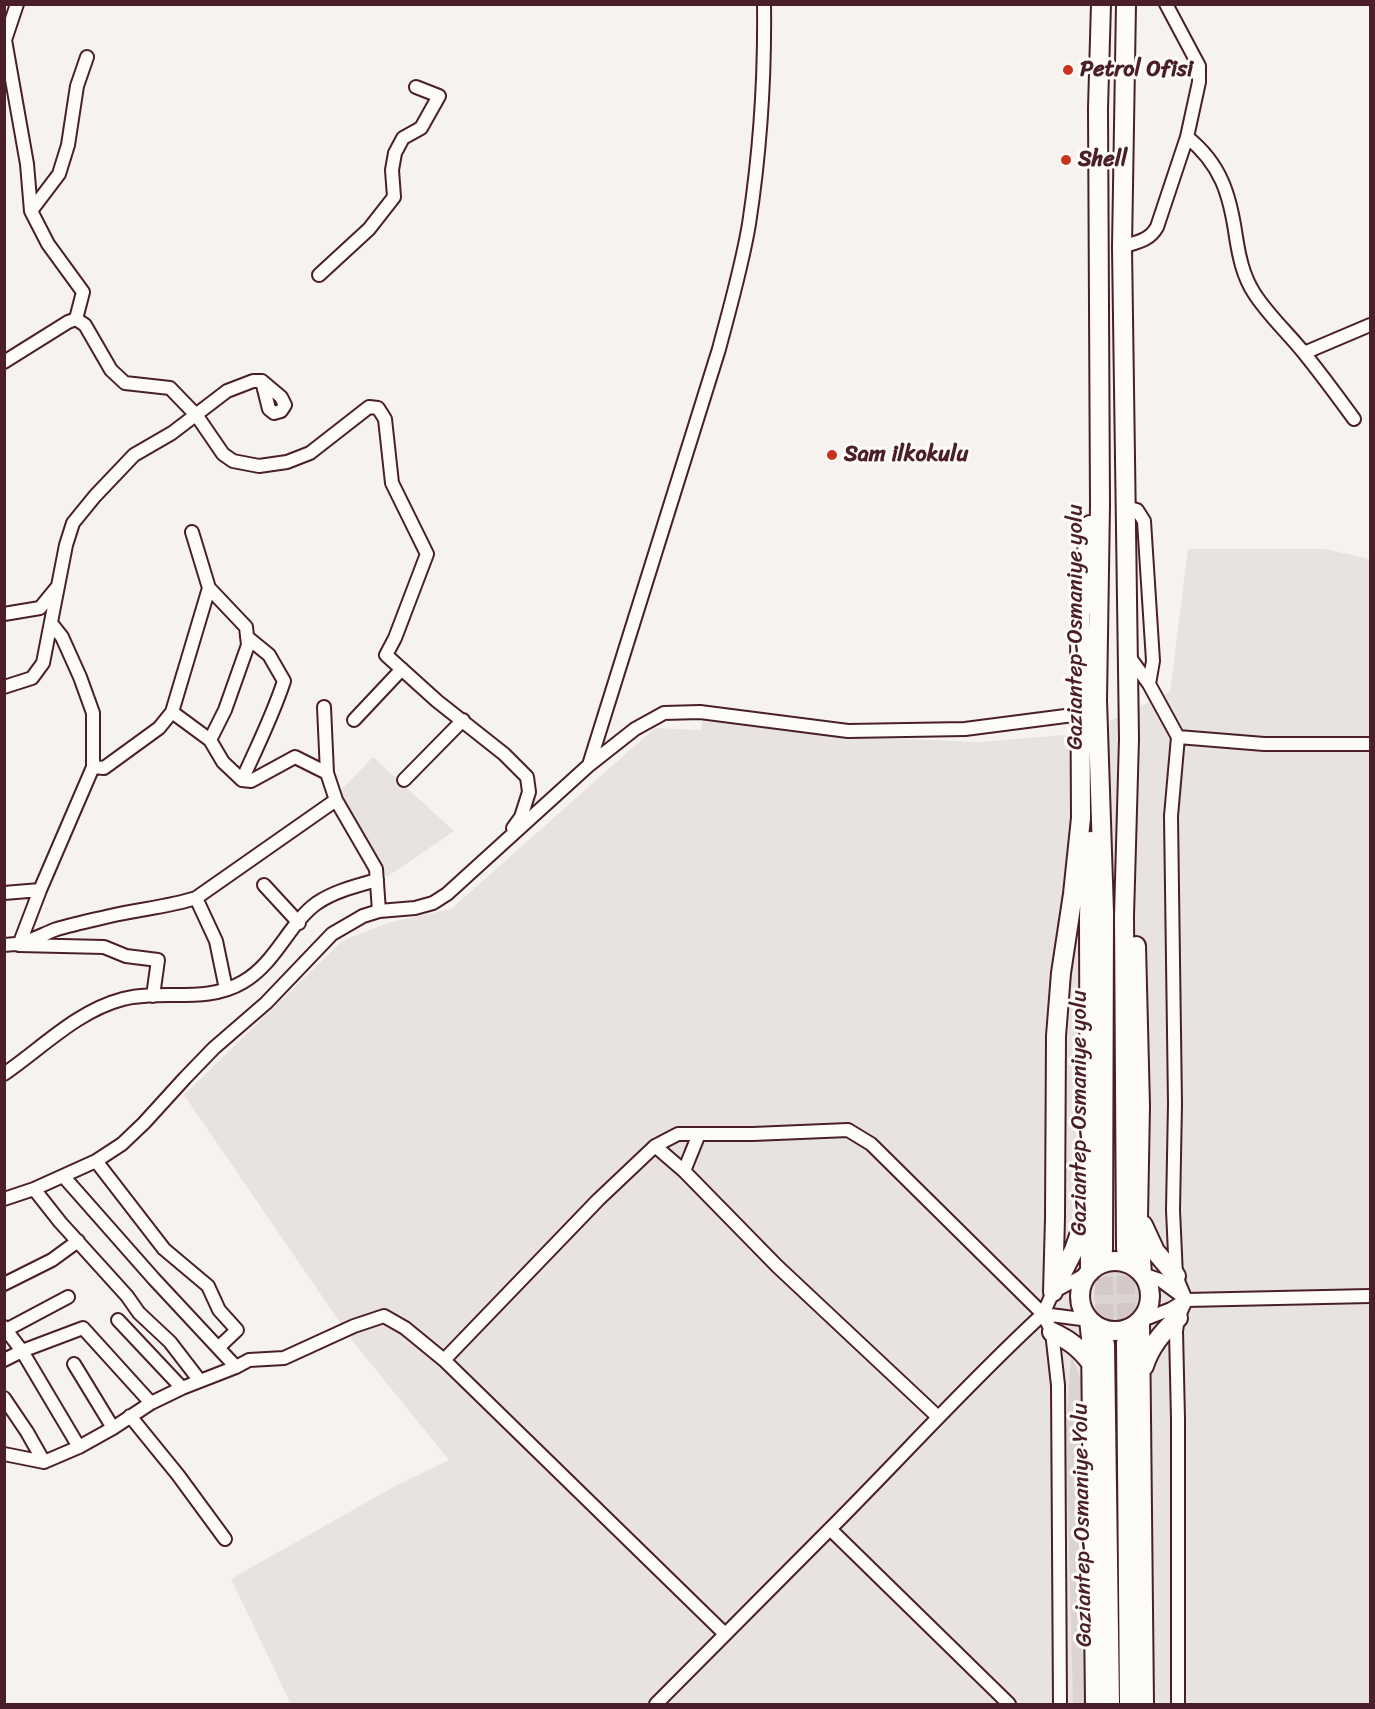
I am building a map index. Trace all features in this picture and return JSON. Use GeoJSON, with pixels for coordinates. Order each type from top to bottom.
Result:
{"type":"FeatureCollection","features":[{"type":"Feature","properties":{"kind":"highway","name":"Gaziantep-Osmaniye yolu"},"geometry":{"type":"LineString","coordinates":[[1101,4],[1098,108],[1100,504],[1097,700],[1104,912],[1103,1250]]}},
{"type":"Feature","properties":{"kind":"highway","name":"Gaziantep-Osmaniye yolu"},"geometry":{"type":"LineString","coordinates":[[1126,4],[1122,247],[1129,739],[1124,916],[1126,1249]]}},
{"type":"Feature","properties":{"kind":"highway"},"geometry":{"type":"LineString","coordinates":[[1053,1292],[1056,1207],[1056,1036],[1061,973],[1078,849],[1081,807],[1080,615],[1091,522],[1100,504]]}},
{"type":"Feature","properties":{"kind":"highway"},"geometry":{"type":"LineString","coordinates":[[1129,739],[1135,794],[1134,862],[1140,1106],[1138,1209],[1142,1274]]}},
{"type":"Feature","properties":{"kind":"highway"},"geometry":{"type":"LineString","coordinates":[[1090,1272],[1089,918],[1092,797],[1099,747]]}},
{"type":"Feature","properties":{"kind":"highway"},"geometry":{"type":"LineString","coordinates":[[1053,1292],[1074,1250],[1089,1203]]}},
{"type":"Feature","properties":{"kind":"highway"},"geometry":{"type":"LineString","coordinates":[[1138,1209],[1155,1251],[1176,1276]]}},
{"type":"Feature","properties":{"kind":"highway"},"geometry":{"type":"LineString","coordinates":[[1116,1261],[1135,1267],[1142,1274],[1150,1289],[1150,1298],[1146,1314],[1140,1321],[1133,1327],[1114,1332],[1105,1330],[1089,1320],[1081,1307],[1080,1292],[1090,1272],[1107,1262],[1116,1261]]}},
{"type":"Feature","properties":{"kind":"highway"},"geometry":{"type":"LineString","coordinates":[[1142,1371],[1148,1354],[1165,1329],[1178,1318]]}},
{"type":"Feature","properties":{"kind":"highway"},"geometry":{"type":"LineString","coordinates":[[1089,1320],[1095,1704]]}},
{"type":"Feature","properties":{"kind":"highway"},"geometry":{"type":"LineString","coordinates":[[1140,1321],[1144,1704]]}},
{"type":"Feature","properties":{"kind":"highway"},"geometry":{"type":"LineString","coordinates":[[1052,1332],[1070,1340],[1091,1363]]}},
{"type":"Feature","properties":{"kind":"highway","name":"Gaziantep-Osmaniye yolu"},"geometry":{"type":"LineString","coordinates":[[1126,1343],[1129,1704]]}},
{"type":"Feature","properties":{"kind":"highway","name":"Gaziantep-Osmaniye Yolu"},"geometry":{"type":"LineString","coordinates":[[1105,1344],[1110,1704]]}},
{"type":"Feature","properties":{"kind":"street"},"geometry":{"type":"LineString","coordinates":[[17,4],[5,40],[27,164],[31,211],[48,244],[83,292],[76,319]]}},
{"type":"Feature","properties":{"kind":"street"},"geometry":{"type":"LineString","coordinates":[[588,766],[716,360],[736,288],[749,225],[758,149],[763,83],[764,4]]}},
{"type":"Feature","properties":{"kind":"street"},"geometry":{"type":"LineString","coordinates":[[1122,247],[1146,240],[1157,226],[1187,137],[1199,82],[1199,66],[1166,4]]}},
{"type":"Feature","properties":{"kind":"street"},"geometry":{"type":"LineString","coordinates":[[31,211],[59,174],[68,145],[77,86],[87,57]]}},
{"type":"Feature","properties":{"kind":"street"},"geometry":{"type":"LineString","coordinates":[[319,275],[369,229],[393,197],[392,170],[395,153],[403,138],[421,129],[439,96],[416,87]]}},
{"type":"Feature","properties":{"kind":"street"},"geometry":{"type":"LineString","coordinates":[[1187,137],[1211,159],[1221,178],[1227,194],[1240,260],[1253,292],[1304,353],[1354,419]]}},
{"type":"Feature","properties":{"kind":"street"},"geometry":{"type":"LineString","coordinates":[[4,362],[76,319]]}},
{"type":"Feature","properties":{"kind":"street"},"geometry":{"type":"LineString","coordinates":[[76,319],[85,325],[111,369],[125,383],[171,388],[197,416],[223,454],[233,461],[259,466],[287,462],[310,453],[369,406],[378,408],[385,419],[392,483],[428,554],[386,655],[437,701],[504,754],[527,777],[529,792],[521,817],[502,843]]}},
{"type":"Feature","properties":{"kind":"street"},"geometry":{"type":"LineString","coordinates":[[1304,353],[1371,325]]}},
{"type":"Feature","properties":{"kind":"street"},"geometry":{"type":"LineString","coordinates":[[4,687],[32,678],[43,663],[66,545],[73,523],[87,505],[134,454],[172,433],[227,391],[252,381],[262,381]]}},
{"type":"Feature","properties":{"kind":"street"},"geometry":{"type":"LineString","coordinates":[[1125,507],[1137,510],[1144,521],[1153,662],[1149,684]]}},
{"type":"Feature","properties":{"kind":"street"},"geometry":{"type":"LineString","coordinates":[[192,532],[209,588],[246,627],[248,645],[225,710],[210,740]]}},
{"type":"Feature","properties":{"kind":"street"},"geometry":{"type":"LineString","coordinates":[[4,614],[40,608],[59,585]]}},
{"type":"Feature","properties":{"kind":"street"},"geometry":{"type":"LineString","coordinates":[[93,766],[104,768],[159,728],[172,712],[209,588]]}},
{"type":"Feature","properties":{"kind":"street"},"geometry":{"type":"LineString","coordinates":[[19,945],[93,766],[93,713],[62,637],[51,624]]}},
{"type":"Feature","properties":{"kind":"street"},"geometry":{"type":"LineString","coordinates":[[242,780],[273,714],[284,681],[269,655],[247,637]]}},
{"type":"Feature","properties":{"kind":"street"},"geometry":{"type":"LineString","coordinates":[[1128,655],[1149,684],[1178,737],[1171,816],[1175,1104],[1173,1210],[1176,1276],[1186,1300],[1178,1318],[1176,1331],[1178,1704]]}},
{"type":"Feature","properties":{"kind":"street"},"geometry":{"type":"LineString","coordinates":[[354,720],[402,669]]}},
{"type":"Feature","properties":{"kind":"street"},"geometry":{"type":"LineString","coordinates":[[324,708],[327,774],[336,800],[376,869],[379,911]]}},
{"type":"Feature","properties":{"kind":"street"},"geometry":{"type":"LineString","coordinates":[[172,712],[210,740],[223,762],[242,780],[251,781],[295,757],[327,774]]}},
{"type":"Feature","properties":{"kind":"street"},"geometry":{"type":"LineString","coordinates":[[4,1199],[64,1177],[96,1161],[122,1144],[227,1035],[266,1003],[332,934],[363,916],[379,911],[415,908],[433,903],[447,894],[588,766],[635,729],[664,713],[700,712],[848,731],[965,729],[1080,714]]}},
{"type":"Feature","properties":{"kind":"street"},"geometry":{"type":"LineString","coordinates":[[404,780],[463,720]]}},
{"type":"Feature","properties":{"kind":"street"},"geometry":{"type":"LineString","coordinates":[[1178,737],[1264,744],[1371,744]]}},
{"type":"Feature","properties":{"kind":"street"},"geometry":{"type":"LineString","coordinates":[[19,945],[68,927],[149,908],[175,905],[196,898],[336,800]]}},
{"type":"Feature","properties":{"kind":"street"},"geometry":{"type":"LineString","coordinates":[[4,1074],[71,1023],[92,1011],[123,999],[214,994],[244,982],[271,960],[316,904],[344,890],[377,880]]}},
{"type":"Feature","properties":{"kind":"street"},"geometry":{"type":"LineString","coordinates":[[264,885],[299,923]]}},
{"type":"Feature","properties":{"kind":"street"},"geometry":{"type":"LineString","coordinates":[[4,893],[40,890]]}},
{"type":"Feature","properties":{"kind":"street"},"geometry":{"type":"LineString","coordinates":[[196,898],[216,941],[226,989]]}},
{"type":"Feature","properties":{"kind":"street"},"geometry":{"type":"LineString","coordinates":[[4,945],[104,947],[126,956],[158,960],[153,996]]}},
{"type":"Feature","properties":{"kind":"street"},"geometry":{"type":"LineString","coordinates":[[444,1360],[598,1200],[655,1146],[678,1134],[848,1130],[871,1144],[1043,1314],[1052,1332],[1058,1385],[1060,1704]]}},
{"type":"Feature","properties":{"kind":"street"},"geometry":{"type":"LineString","coordinates":[[684,1171],[699,1134]]}},
{"type":"Feature","properties":{"kind":"street"},"geometry":{"type":"LineString","coordinates":[[655,1146],[684,1171],[777,1266],[938,1417]]}},
{"type":"Feature","properties":{"kind":"street"},"geometry":{"type":"LineString","coordinates":[[96,1161],[164,1249],[208,1286],[219,1310],[237,1330],[219,1347]]}},
{"type":"Feature","properties":{"kind":"street"},"geometry":{"type":"LineString","coordinates":[[64,1177],[236,1367]]}},
{"type":"Feature","properties":{"kind":"street"},"geometry":{"type":"LineString","coordinates":[[34,1189],[139,1313],[170,1342],[200,1382]]}},
{"type":"Feature","properties":{"kind":"street"},"geometry":{"type":"LineString","coordinates":[[4,1284],[52,1260],[78,1240]]}},
{"type":"Feature","properties":{"kind":"street"},"geometry":{"type":"LineString","coordinates":[[656,1704],[1000,1353],[1043,1314],[1053,1292],[1090,1272]]}},
{"type":"Feature","properties":{"kind":"street"},"geometry":{"type":"LineString","coordinates":[[1142,1274],[1160,1280],[1176,1290],[1186,1300]]}},
{"type":"Feature","properties":{"kind":"street"},"geometry":{"type":"LineString","coordinates":[[1140,1321],[1171,1309],[1186,1300],[1371,1296]]}},
{"type":"Feature","properties":{"kind":"street"},"geometry":{"type":"LineString","coordinates":[[68,1298],[5,1329],[22,1351],[79,1447]]}},
{"type":"Feature","properties":{"kind":"street"},"geometry":{"type":"LineString","coordinates":[[1043,1314],[1089,1320]]}},
{"type":"Feature","properties":{"kind":"street"},"geometry":{"type":"LineString","coordinates":[[4,1454],[44,1462],[79,1447],[113,1428],[151,1402],[182,1388],[249,1360],[284,1358],[354,1326],[384,1316],[405,1328],[444,1360],[725,1634]]}},
{"type":"Feature","properties":{"kind":"street"},"geometry":{"type":"LineString","coordinates":[[118,1320],[182,1388]]}},
{"type":"Feature","properties":{"kind":"street"},"geometry":{"type":"LineString","coordinates":[[4,1360],[83,1328],[151,1402]]}},
{"type":"Feature","properties":{"kind":"street"},"geometry":{"type":"LineString","coordinates":[[74,1364],[113,1428]]}},
{"type":"Feature","properties":{"kind":"street"},"geometry":{"type":"LineString","coordinates":[[4,1398],[44,1462]]}},
{"type":"Feature","properties":{"kind":"street"},"geometry":{"type":"LineString","coordinates":[[130,1416],[178,1475],[225,1539]]}},
{"type":"Feature","properties":{"kind":"street"},"geometry":{"type":"LineString","coordinates":[[830,1529],[918,1618],[1009,1704]]}},
{"type":"Feature","properties":{"kind":"shaded area"},"geometry":{"type":"Polygon","coordinates":[[[1188,549],[1325,549],[1370,559],[1370,1704],[291,1704],[231,1579],[395,1486],[449,1460],[354,1343],[184,1095],[342,941],[391,922],[451,909],[655,728],[701,730],[702,721],[883,738],[979,742],[1076,734],[1077,737],[1170,692],[1188,549]]]}},
{"type":"Feature","properties":{"kind":"shaded area"},"geometry":{"type":"Polygon","coordinates":[[[373,757],[454,831],[387,877],[371,861],[332,799],[373,757]]]}},
{"type":"Feature","properties":{"kind":"shaded area"},"geometry":{"type":"Polygon","coordinates":[[[1113,1271],[1123,1271],[1135,1278],[1142,1290],[1142,1300],[1135,1312],[1123,1319],[1113,1319],[1098,1308],[1094,1300],[1094,1290],[1105,1275],[1113,1271]]]}},
{"type":"Feature","properties":{"kind":"shaded area"},"geometry":{"type":"Polygon","coordinates":[[[1071,1355],[1083,1385],[1089,1704],[1073,1704],[1066,1431],[1071,1355]]]}},
{"type":"Feature","properties":{"kind":"tunnel"},"geometry":{"type":"LineString","coordinates":[[1126,1249],[1126,1343]]}},
{"type":"Feature","properties":{"kind":"tunnel"},"geometry":{"type":"LineString","coordinates":[[1103,1250],[1105,1344]]}},
{"type":"Feature","properties":{"kind":"place","name":"Petrol Ofisi"},"geometry":{"type":"Point","coordinates":[1068,70]}},
{"type":"Feature","properties":{"kind":"place","name":"Shell"},"geometry":{"type":"Point","coordinates":[1066,160]}},
{"type":"Feature","properties":{"kind":"place","name":"Sam ilkokulu"},"geometry":{"type":"Point","coordinates":[832,455]}}]}
